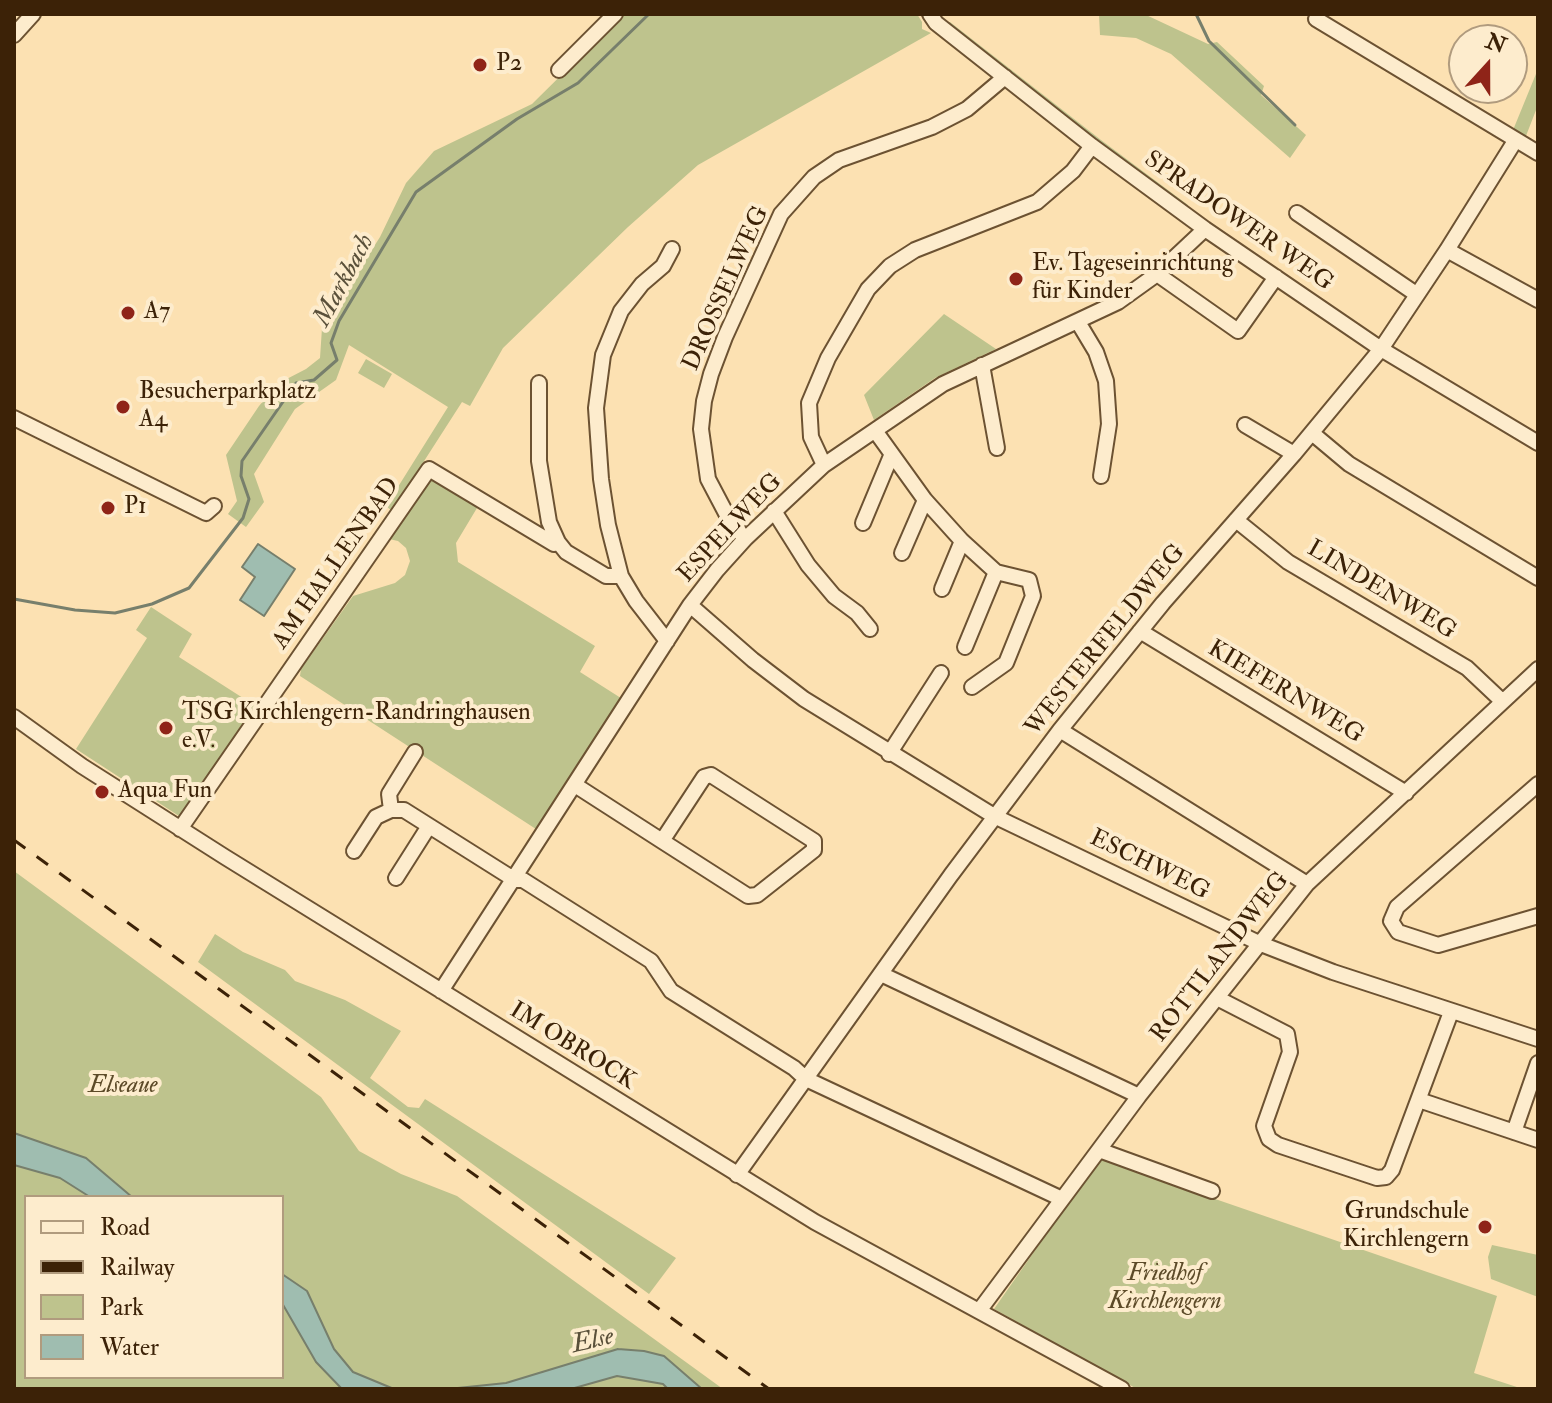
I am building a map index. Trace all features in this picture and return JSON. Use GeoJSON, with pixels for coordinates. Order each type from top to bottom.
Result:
{"type":"FeatureCollection","features":[{"type":"Feature","properties":{"kind":"street"},"geometry":{"type":"LineString","coordinates":[[14,35],[33,14]]}},
{"type":"Feature","properties":{"kind":"street"},"geometry":{"type":"LineString","coordinates":[[559,70],[615,14]]}},
{"type":"Feature","properties":{"kind":"street","name":"SPRADOWER WEG"},"geometry":{"type":"LineString","coordinates":[[938,17],[1005,77],[1205,229],[1381,349],[1538,443]]}},
{"type":"Feature","properties":{"kind":"street"},"geometry":{"type":"LineString","coordinates":[[1316,19],[1538,153]]}},
{"type":"Feature","properties":{"kind":"street","name":"DROSSELWEG"},"geometry":{"type":"LineString","coordinates":[[745,539],[728,517],[708,479],[701,429],[704,401],[725,337],[781,214],[814,177],[839,160],[932,127],[967,109],[1005,77]]}},
{"type":"Feature","properties":{"kind":"street","name":"WESTERFELDWEG"},"geometry":{"type":"LineString","coordinates":[[737,1175],[994,816],[1060,730],[1140,631],[1381,349],[1515,141]]}},
{"type":"Feature","properties":{"kind":"street"},"geometry":{"type":"LineString","coordinates":[[824,465],[811,437],[809,403],[828,358],[868,289],[890,266],[915,250],[1037,202],[1073,171],[1092,146]]}},
{"type":"Feature","properties":{"kind":"street"},"geometry":{"type":"LineString","coordinates":[[1297,213],[1416,294]]}},
{"type":"Feature","properties":{"kind":"street","name":"ESPELWEG"},"geometry":{"type":"LineString","coordinates":[[441,991],[690,605],[745,539],[824,465],[943,384],[1118,302],[1157,274],[1205,229]]}},
{"type":"Feature","properties":{"kind":"street"},"geometry":{"type":"LineString","coordinates":[[667,641],[621,576],[608,525],[601,479],[596,408],[598,379],[611,331],[621,311],[642,284],[663,266],[672,249]]}},
{"type":"Feature","properties":{"kind":"street"},"geometry":{"type":"LineString","coordinates":[[1447,250],[1538,300]]}},
{"type":"Feature","properties":{"kind":"street"},"geometry":{"type":"LineString","coordinates":[[1157,274],[1238,331],[1276,277]]}},
{"type":"Feature","properties":{"kind":"street"},"geometry":{"type":"LineString","coordinates":[[1078,322],[1096,352],[1106,381],[1109,424],[1101,476]]}},
{"type":"Feature","properties":{"kind":"street"},"geometry":{"type":"LineString","coordinates":[[982,365],[997,448]]}},
{"type":"Feature","properties":{"kind":"street"},"geometry":{"type":"LineString","coordinates":[[539,383],[538,438],[542,489],[549,522],[558,542]]}},
{"type":"Feature","properties":{"kind":"street"},"geometry":{"type":"LineString","coordinates":[[14,418],[206,513],[214,506]]}},
{"type":"Feature","properties":{"kind":"street"},"geometry":{"type":"LineString","coordinates":[[1245,425],[1294,454]]}},
{"type":"Feature","properties":{"kind":"street"},"geometry":{"type":"LineString","coordinates":[[876,432],[925,500],[962,541],[996,572],[1029,580],[1033,596],[1006,663],[972,687]]}},
{"type":"Feature","properties":{"kind":"street"},"geometry":{"type":"LineString","coordinates":[[1312,433],[1349,464],[1538,578]]}},
{"type":"Feature","properties":{"kind":"street"},"geometry":{"type":"LineString","coordinates":[[863,523],[891,456]]}},
{"type":"Feature","properties":{"kind":"street","name":"AM HALLENBAD"},"geometry":{"type":"LineString","coordinates":[[180,829],[429,469],[554,544],[558,542],[566,552],[606,576],[621,576]]}},
{"type":"Feature","properties":{"kind":"street"},"geometry":{"type":"LineString","coordinates":[[902,553],[925,500]]}},
{"type":"Feature","properties":{"kind":"street"},"geometry":{"type":"LineString","coordinates":[[774,511],[808,565],[834,596],[857,613],[870,629]]}},
{"type":"Feature","properties":{"kind":"street","name":"LINDENWEG"},"geometry":{"type":"LineString","coordinates":[[1236,520],[1288,562],[1467,668],[1502,701]]}},
{"type":"Feature","properties":{"kind":"street"},"geometry":{"type":"LineString","coordinates":[[942,589],[962,541]]}},
{"type":"Feature","properties":{"kind":"street"},"geometry":{"type":"LineString","coordinates":[[965,647],[996,572]]}},
{"type":"Feature","properties":{"kind":"street","name":"ESCHWEG"},"geometry":{"type":"LineString","coordinates":[[690,605],[793,691],[889,754],[994,816],[1261,944],[1333,972],[1538,1039]]}},
{"type":"Feature","properties":{"kind":"street","name":"KIEFERNWEG"},"geometry":{"type":"LineString","coordinates":[[1140,631],[1406,793]]}},
{"type":"Feature","properties":{"kind":"street","name":"ROTTLANDWEG"},"geometry":{"type":"LineString","coordinates":[[979,1311],[1139,1096],[1307,884],[1538,669]]}},
{"type":"Feature","properties":{"kind":"street"},"geometry":{"type":"LineString","coordinates":[[889,754],[941,673]]}},
{"type":"Feature","properties":{"kind":"street","name":"IM OBROCK"},"geometry":{"type":"LineString","coordinates":[[14,717],[82,766],[180,829],[737,1175],[867,1252],[1122,1389]]}},
{"type":"Feature","properties":{"kind":"street"},"geometry":{"type":"LineString","coordinates":[[1060,730],[1307,884]]}},
{"type":"Feature","properties":{"kind":"street"},"geometry":{"type":"LineString","coordinates":[[391,810],[389,794],[415,752]]}},
{"type":"Feature","properties":{"kind":"street"},"geometry":{"type":"LineString","coordinates":[[575,785],[662,841],[748,896],[757,895],[814,850],[814,841],[711,775],[704,777],[662,841]]}},
{"type":"Feature","properties":{"kind":"street"},"geometry":{"type":"LineString","coordinates":[[1538,784],[1397,907],[1391,921],[1398,932],[1438,945],[1538,916]]}},
{"type":"Feature","properties":{"kind":"street"},"geometry":{"type":"LineString","coordinates":[[354,851],[376,817],[391,810],[404,810],[651,961],[671,991],[794,1068],[806,1079],[1062,1199]]}},
{"type":"Feature","properties":{"kind":"street"},"geometry":{"type":"LineString","coordinates":[[396,878],[429,826]]}},
{"type":"Feature","properties":{"kind":"street"},"geometry":{"type":"LineString","coordinates":[[881,974],[1139,1096]]}},
{"type":"Feature","properties":{"kind":"street"},"geometry":{"type":"LineString","coordinates":[[1217,998],[1287,1034],[1290,1052],[1264,1126],[1269,1139],[1278,1145],[1362,1174],[1386,1177],[1392,1170],[1451,1012]]}},
{"type":"Feature","properties":{"kind":"street"},"geometry":{"type":"LineString","coordinates":[[1514,1132],[1538,1063]]}},
{"type":"Feature","properties":{"kind":"street"},"geometry":{"type":"LineString","coordinates":[[1419,1100],[1538,1140]]}},
{"type":"Feature","properties":{"kind":"street"},"geometry":{"type":"LineString","coordinates":[[1099,1150],[1212,1191]]}},
{"type":"Feature","properties":{"kind":"green space"},"geometry":{"type":"Polygon","coordinates":[[[623,14],[917,14],[922,29],[931,33],[698,165],[628,227],[503,348],[470,406],[462,402],[392,511],[386,506],[448,407],[349,345],[336,380],[295,409],[254,474],[264,502],[246,527],[228,514],[237,501],[226,455],[259,406],[279,383],[320,358],[322,328],[380,237],[406,183],[434,151],[532,104],[623,14]]]}},
{"type":"Feature","properties":{"kind":"green space"},"geometry":{"type":"Polygon","coordinates":[[[1099,14],[1144,14],[1208,44],[1217,42],[1264,86],[1261,95],[1306,135],[1290,158],[1171,54],[1136,38],[1100,35],[1099,14]]]}},
{"type":"Feature","properties":{"kind":"green space"},"geometry":{"type":"Polygon","coordinates":[[[950,22],[1188,205],[1186,208],[1099,145],[946,24],[950,22]]]}},
{"type":"Feature","properties":{"kind":"green space"},"geometry":{"type":"Polygon","coordinates":[[[1538,69],[1538,105],[1524,141],[1511,135],[1524,104],[1528,104],[1528,93],[1538,69]]]}},
{"type":"Feature","properties":{"kind":"green space"},"geometry":{"type":"Polygon","coordinates":[[[944,314],[996,349],[935,378],[874,420],[864,395],[944,314]]]}},
{"type":"Feature","properties":{"kind":"green space"},"geometry":{"type":"Polygon","coordinates":[[[366,359],[392,374],[384,388],[358,373],[366,359]]]}},
{"type":"Feature","properties":{"kind":"green space"},"geometry":{"type":"Polygon","coordinates":[[[434,476],[480,503],[456,543],[458,562],[595,646],[580,672],[624,700],[539,831],[300,676],[301,669],[353,596],[395,583],[405,575],[410,561],[406,548],[398,541],[389,539],[434,476]]]}},
{"type":"Feature","properties":{"kind":"green space","name":"TSG Kirchlengern-Randringhausen e.V."},"geometry":{"type":"Polygon","coordinates":[[[151,607],[192,634],[179,657],[257,707],[190,806],[179,816],[76,749],[147,638],[136,630],[151,607]]]}},
{"type":"Feature","properties":{"kind":"green space","name":"Elseaue"},"geometry":{"type":"Polygon","coordinates":[[[14,871],[321,1097],[359,1151],[401,1174],[457,1196],[723,1389],[14,1389],[14,871]]]}},
{"type":"Feature","properties":{"kind":"green space"},"geometry":{"type":"Polygon","coordinates":[[[215,934],[243,952],[285,970],[295,981],[345,1000],[401,1031],[370,1078],[408,1107],[419,1108],[425,1099],[676,1258],[649,1294],[198,962],[215,934]]]}},
{"type":"Feature","properties":{"kind":"green space","name":"Friedhof Kirchlengern"},"geometry":{"type":"Polygon","coordinates":[[[1099,1159],[1497,1296],[1474,1373],[1523,1389],[1137,1389],[994,1309],[1099,1159]]]}},
{"type":"Feature","properties":{"kind":"green space"},"geometry":{"type":"Polygon","coordinates":[[[1492,1245],[1538,1255],[1538,1297],[1491,1279],[1488,1257],[1492,1245]]]}},
{"type":"Feature","properties":{"kind":"water"},"geometry":{"type":"Polygon","coordinates":[[[258,544],[295,569],[264,616],[240,600],[255,577],[242,567],[258,544]]]}},
{"type":"Feature","properties":{"kind":"water"},"geometry":{"type":"Polygon","coordinates":[[[14,1133],[86,1158],[130,1195],[87,1195],[60,1178],[14,1165],[14,1133]]]}},
{"type":"Feature","properties":{"kind":"water"},"geometry":{"type":"Polygon","coordinates":[[[284,1275],[307,1291],[334,1349],[353,1372],[394,1389],[342,1389],[316,1362],[284,1306],[284,1275]]]}},
{"type":"Feature","properties":{"kind":"water"},"geometry":{"type":"Polygon","coordinates":[[[618,1349],[664,1356],[702,1389],[668,1389],[663,1384],[617,1376],[571,1389],[448,1389],[506,1383],[618,1349]]]}},
{"type":"Feature","properties":{"kind":"waterway","name":"Markbach"},"geometry":{"type":"LineString","coordinates":[[14,599],[75,610],[115,613],[152,604],[189,588],[243,518],[249,499],[241,476],[242,461],[296,383],[314,380],[337,360],[331,343],[339,321],[416,192],[517,119],[578,83],[649,14]]}},
{"type":"Feature","properties":{"kind":"waterway"},"geometry":{"type":"LineString","coordinates":[[1196,14],[1209,41],[1295,125]]}},
{"type":"Feature","properties":{"kind":"railway"},"geometry":{"type":"LineString","coordinates":[[14,840],[769,1389]]}},
{"type":"Feature","properties":{"kind":"place","name":"P2"},"geometry":{"type":"Point","coordinates":[480,65]}},
{"type":"Feature","properties":{"kind":"place","name":"Ev. Tageseinrichtung für Kinder"},"geometry":{"type":"Point","coordinates":[1016,279]}},
{"type":"Feature","properties":{"kind":"place","name":"A7"},"geometry":{"type":"Point","coordinates":[128,313]}},
{"type":"Feature","properties":{"kind":"place","name":"Besucherparkplatz A4"},"geometry":{"type":"Point","coordinates":[123,407]}},
{"type":"Feature","properties":{"kind":"place","name":"P1"},"geometry":{"type":"Point","coordinates":[108,508]}},
{"type":"Feature","properties":{"kind":"place","name":"TSG Kirchlengern-Randringhausen e.V."},"geometry":{"type":"Point","coordinates":[166,728]}},
{"type":"Feature","properties":{"kind":"place","name":"Aqua Fun"},"geometry":{"type":"Point","coordinates":[102,792]}},
{"type":"Feature","properties":{"kind":"place","name":"Grundschule Kirchlengern"},"geometry":{"type":"Point","coordinates":[1485,1227]}},
{"type":"Feature","properties":{"kind":"water label","name":"Else"},"geometry":{"type":"Point","coordinates":[593,1342]}}]}
